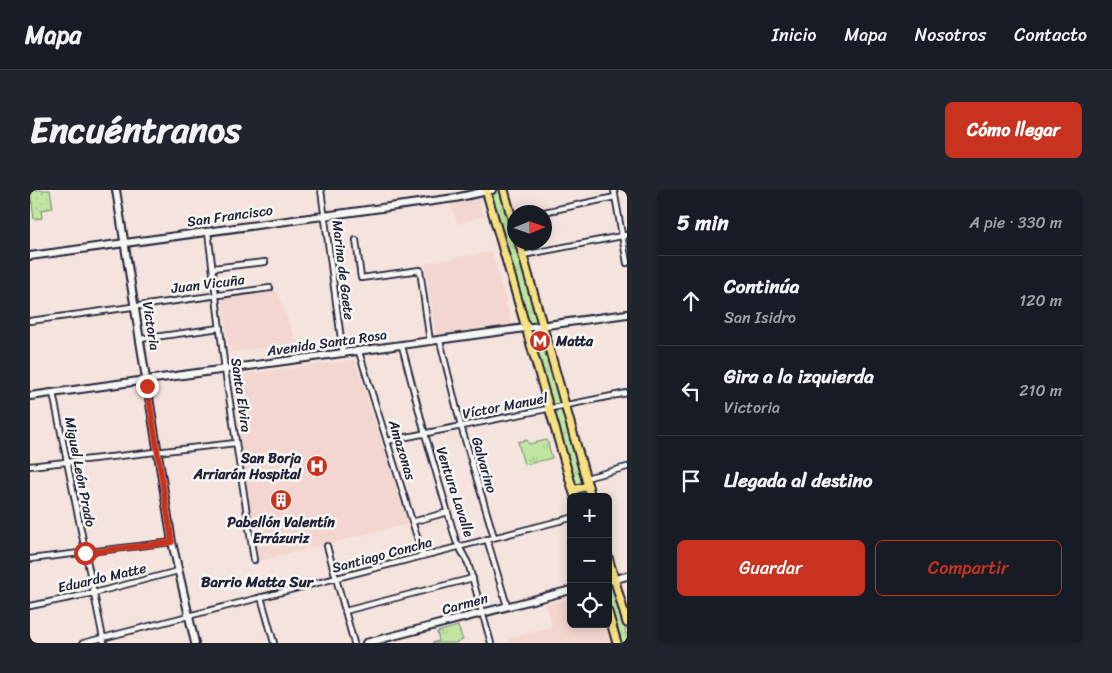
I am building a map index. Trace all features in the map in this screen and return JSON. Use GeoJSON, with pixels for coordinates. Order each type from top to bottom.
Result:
{"type":"FeatureCollection","features":[{"type":"Feature","properties":{"kind":"main road","name":"Victoria"},"geometry":{"type":"LineString","coordinates":[[116,190],[158,452],[166,481],[172,542],[195,643]]}},
{"type":"Feature","properties":{"kind":"main road"},"geometry":{"type":"LineString","coordinates":[[504,190],[509,205]]}},
{"type":"Feature","properties":{"kind":"main road","name":"San Francisco"},"geometry":{"type":"LineString","coordinates":[[30,256],[325,216],[488,191]]}},
{"type":"Feature","properties":{"kind":"main road"},"geometry":{"type":"LineString","coordinates":[[488,191],[574,493]]}},
{"type":"Feature","properties":{"kind":"main road"},"geometry":{"type":"LineString","coordinates":[[521,250],[590,493]]}},
{"type":"Feature","properties":{"kind":"main road","name":"Avenida Santa Rosa"},"geometry":{"type":"LineString","coordinates":[[30,396],[627,314]]}},
{"type":"Feature","properties":{"kind":"main road"},"geometry":{"type":"LineString","coordinates":[[576,493],[588,486]]}},
{"type":"Feature","properties":{"kind":"main road"},"geometry":{"type":"LineString","coordinates":[[612,580],[627,576]]}},
{"type":"Feature","properties":{"kind":"main road"},"geometry":{"type":"LineString","coordinates":[[612,582],[626,613],[627,623]]}},
{"type":"Feature","properties":{"kind":"main road","name":"Carmen"},"geometry":{"type":"LineString","coordinates":[[366,643],[567,591]]}},
{"type":"Feature","properties":{"kind":"main road"},"geometry":{"type":"LineString","coordinates":[[612,626],[617,643]]}},
{"type":"Feature","properties":{"kind":"street","name":"Marina de Gaete"},"geometry":{"type":"LineString","coordinates":[[321,190],[342,354]]}},
{"type":"Feature","properties":{"kind":"street"},"geometry":{"type":"LineString","coordinates":[[614,190],[625,236],[627,263]]}},
{"type":"Feature","properties":{"kind":"street"},"geometry":{"type":"LineString","coordinates":[[552,210],[615,197]]}},
{"type":"Feature","properties":{"kind":"street","name":"Santa Elvira"},"geometry":{"type":"LineString","coordinates":[[208,232],[225,370],[254,560]]}},
{"type":"Feature","properties":{"kind":"street"},"geometry":{"type":"LineString","coordinates":[[523,255],[625,236]]}},
{"type":"Feature","properties":{"kind":"street"},"geometry":{"type":"LineString","coordinates":[[356,240],[361,278],[420,270],[430,342]]}},
{"type":"Feature","properties":{"kind":"street"},"geometry":{"type":"LineString","coordinates":[[213,268],[264,262]]}},
{"type":"Feature","properties":{"kind":"street","name":"Juan Vicuña"},"geometry":{"type":"LineString","coordinates":[[30,321],[134,305],[270,288]]}},
{"type":"Feature","properties":{"kind":"street"},"geometry":{"type":"LineString","coordinates":[[140,340],[220,328]]}},
{"type":"Feature","properties":{"kind":"street","name":"Galvarino"},"geometry":{"type":"LineString","coordinates":[[440,340],[462,426],[494,537]]}},
{"type":"Feature","properties":{"kind":"street","name":"Ventura Lavalle"},"geometry":{"type":"LineString","coordinates":[[402,346],[424,434],[448,512],[473,578],[491,643]]}},
{"type":"Feature","properties":{"kind":"street","name":"Amazonas"},"geometry":{"type":"LineString","coordinates":[[359,352],[423,556]]}},
{"type":"Feature","properties":{"kind":"street","name":"Miguel León Prado"},"geometry":{"type":"LineString","coordinates":[[52,393],[104,640]]}},
{"type":"Feature","properties":{"kind":"street","name":"Víctor Manuel"},"geometry":{"type":"LineString","coordinates":[[387,441],[627,393]]}},
{"type":"Feature","properties":{"kind":"street"},"geometry":{"type":"LineString","coordinates":[[30,466],[236,442]]}},
{"type":"Feature","properties":{"kind":"street"},"geometry":{"type":"LineString","coordinates":[[586,478],[627,468]]}},
{"type":"Feature","properties":{"kind":"street"},"geometry":{"type":"LineString","coordinates":[[412,522],[448,512]]}},
{"type":"Feature","properties":{"kind":"street","name":"Santiago Concha"},"geometry":{"type":"LineString","coordinates":[[83,643],[104,640],[189,616],[567,519]]}},
{"type":"Feature","properties":{"kind":"street"},"geometry":{"type":"LineString","coordinates":[[487,539],[507,606]]}},
{"type":"Feature","properties":{"kind":"street"},"geometry":{"type":"LineString","coordinates":[[30,559],[172,542]]}},
{"type":"Feature","properties":{"kind":"street"},"geometry":{"type":"LineString","coordinates":[[327,546],[354,643]]}},
{"type":"Feature","properties":{"kind":"street","name":"Eduardo Matte"},"geometry":{"type":"LineString","coordinates":[[30,606],[94,593],[178,571]]}},
{"type":"Feature","properties":{"kind":"street"},"geometry":{"type":"LineString","coordinates":[[345,611],[473,578]]}},
{"type":"Feature","properties":{"kind":"street"},"geometry":{"type":"LineString","coordinates":[[262,597],[274,643]]}},
{"type":"Feature","properties":{"kind":"shaded area"},"geometry":{"type":"Polygon","coordinates":[[[478,196],[484,216],[457,224],[450,201],[478,196]]]}},
{"type":"Feature","properties":{"kind":"shaded area"},"geometry":{"type":"Polygon","coordinates":[[[492,252],[512,325],[436,334],[425,263],[492,252]]]}},
{"type":"Feature","properties":{"kind":"shaded area"},"geometry":{"type":"Polygon","coordinates":[[[277,291],[297,344],[230,352],[223,298],[277,291]]]}},
{"type":"Feature","properties":{"kind":"shaded area","name":"San Borja Arriarán Hospital"},"geometry":{"type":"Polygon","coordinates":[[[355,360],[408,524],[258,561],[231,376],[355,360]]]}},
{"type":"Feature","properties":{"kind":"shaded area"},"geometry":{"type":"Polygon","coordinates":[[[567,599],[567,628],[606,628],[611,643],[509,643],[508,638],[552,627],[546,604],[567,599]]]}},
{"type":"Feature","properties":{"kind":"green space"},"geometry":{"type":"Polygon","coordinates":[[[30,190],[50,190],[53,208],[41,210],[42,218],[34,219],[30,190]]]}},
{"type":"Feature","properties":{"kind":"green space"},"geometry":{"type":"Polygon","coordinates":[[[490,190],[500,190],[507,215],[507,249],[490,190]]]}},
{"type":"Feature","properties":{"kind":"green space"},"geometry":{"type":"Polygon","coordinates":[[[507,250],[517,250],[585,493],[577,493],[507,250]]]}},
{"type":"Feature","properties":{"kind":"green space"},"geometry":{"type":"Polygon","coordinates":[[[527,440],[529,444],[547,440],[552,458],[524,465],[518,442],[527,440]]]}},
{"type":"Feature","properties":{"kind":"green space"},"geometry":{"type":"Polygon","coordinates":[[[612,585],[627,636],[627,643],[621,643],[612,613],[612,585]]]}},
{"type":"Feature","properties":{"kind":"green space"},"geometry":{"type":"Polygon","coordinates":[[[458,626],[463,640],[455,643],[432,643],[439,641],[437,632],[458,626]]]}},
{"type":"Feature","properties":{"kind":"place","name":"Matta"},"geometry":{"type":"Point","coordinates":[540,341]}},
{"type":"Feature","properties":{"kind":"place","name":"San Borja Arriarán Hospital"},"geometry":{"type":"Point","coordinates":[317,466]}},
{"type":"Feature","properties":{"kind":"place","name":"Pabellón Valentín Errázuriz"},"geometry":{"type":"Point","coordinates":[281,500]}},
{"type":"Feature","properties":{"kind":"district","name":"Barrio Matta Sur"},"geometry":{"type":"Point","coordinates":[257,582]}},
{"type":"Feature","properties":{"kind":"route"},"geometry":{"type":"LineString","coordinates":[[85,553],[172,542],[147,386]]}}]}
